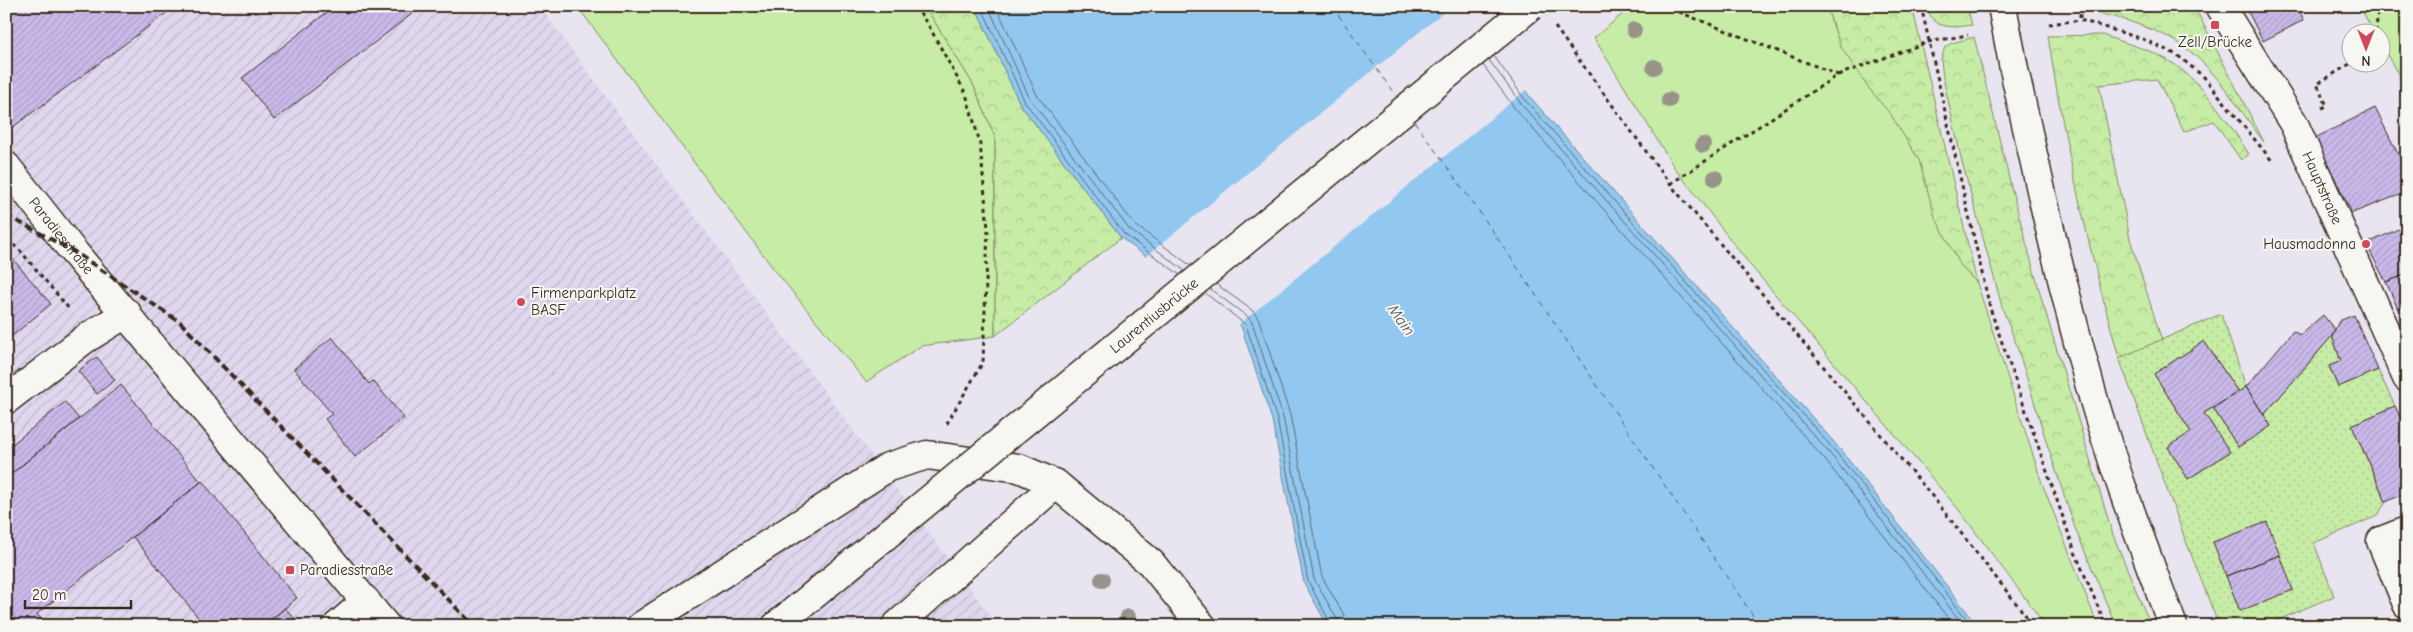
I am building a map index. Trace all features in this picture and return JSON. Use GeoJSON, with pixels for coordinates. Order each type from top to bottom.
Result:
{"type":"FeatureCollection","features":[{"type":"Feature","properties":{"kind":"main road","name":"Laurentiusbrücke"},"geometry":{"type":"LineString","coordinates":[[776,626],[1531,6]]}},
{"type":"Feature","properties":{"kind":"main road"},"geometry":{"type":"LineString","coordinates":[[2002,6],[2052,241],[2085,370],[2139,536],[2173,626]]}},
{"type":"Feature","properties":{"kind":"main road","name":"Hauptstraße"},"geometry":{"type":"LineString","coordinates":[[2220,6],[2294,124],[2407,378]]}},
{"type":"Feature","properties":{"kind":"main road","name":"Paradiesstraße"},"geometry":{"type":"LineString","coordinates":[[6,166],[73,251],[127,313],[386,626]]}},
{"type":"Feature","properties":{"kind":"main road"},"geometry":{"type":"LineString","coordinates":[[6,400],[92,335],[127,313]]}},
{"type":"Feature","properties":{"kind":"main road"},"geometry":{"type":"LineString","coordinates":[[641,626],[888,467],[927,455],[1019,468],[1056,484],[1151,563],[1202,626]]}},
{"type":"Feature","properties":{"kind":"main road"},"geometry":{"type":"LineString","coordinates":[[896,626],[1056,484]]}},
{"type":"Feature","properties":{"kind":"main road"},"geometry":{"type":"LineString","coordinates":[[2404,532],[2381,541],[2407,604]]}},
{"type":"Feature","properties":{"kind":"main road"},"geometry":{"type":"LineString","coordinates":[[337,626],[366,601]]}},
{"type":"Feature","properties":{"kind":"path"},"geometry":{"type":"LineString","coordinates":[[915,6],[930,28],[966,94],[980,142],[988,229],[983,362],[927,455]]}},
{"type":"Feature","properties":{"kind":"path"},"geometry":{"type":"LineString","coordinates":[[1664,6],[1838,75]]}},
{"type":"Feature","properties":{"kind":"path"},"geometry":{"type":"LineString","coordinates":[[1921,6],[1990,308],[2075,552],[2106,626]]}},
{"type":"Feature","properties":{"kind":"path"},"geometry":{"type":"LineString","coordinates":[[2080,6],[2080,20]]}},
{"type":"Feature","properties":{"kind":"path"},"geometry":{"type":"LineString","coordinates":[[2377,22],[2378,6]]}},
{"type":"Feature","properties":{"kind":"path"},"geometry":{"type":"LineString","coordinates":[[2049,24],[2080,20],[2143,38],[2177,55],[2204,77],[2283,175],[2310,162]]}},
{"type":"Feature","properties":{"kind":"path"},"geometry":{"type":"LineString","coordinates":[[1670,184],[1838,75],[1928,42],[1968,35]]}},
{"type":"Feature","properties":{"kind":"path"},"geometry":{"type":"LineString","coordinates":[[1574,53],[1670,184],[1928,491],[2034,626]]}},
{"type":"Feature","properties":{"kind":"path"},"geometry":{"type":"LineString","coordinates":[[2327,106],[2317,84],[2340,70]]}},
{"type":"Feature","properties":{"kind":"path"},"geometry":{"type":"LineString","coordinates":[[6,241],[18,248],[92,335]]}},
{"type":"Feature","properties":{"kind":"shaded area"},"geometry":{"type":"Polygon","coordinates":[[[6,6],[539,6],[998,626],[6,626],[6,6]]]}},
{"type":"Feature","properties":{"kind":"green space"},"geometry":{"type":"Polygon","coordinates":[[[577,6],[925,6],[973,84],[995,137],[995,336],[921,346],[866,382],[773,268],[577,6]]]}},
{"type":"Feature","properties":{"kind":"green space"},"geometry":{"type":"Polygon","coordinates":[[[925,6],[975,6],[1020,104],[1121,238],[995,336],[995,137],[973,84],[925,6]]]}},
{"type":"Feature","properties":{"kind":"green space"},"geometry":{"type":"Polygon","coordinates":[[[1632,6],[1826,6],[1841,47],[1913,65],[1964,269],[1977,283],[2042,483],[2098,626],[2046,626],[1959,510],[1751,266],[1674,167],[1594,38],[1632,6]]]}},
{"type":"Feature","properties":{"kind":"green space"},"geometry":{"type":"Polygon","coordinates":[[[1826,6],[1912,6],[1977,283],[1961,266],[1935,217],[1919,160],[1891,115],[1867,86],[1841,47],[1826,6]]]}},
{"type":"Feature","properties":{"kind":"green space"},"geometry":{"type":"Polygon","coordinates":[[[1927,6],[1967,6],[1972,25],[1944,26],[1933,20],[1927,6]]]}},
{"type":"Feature","properties":{"kind":"green space"},"geometry":{"type":"Polygon","coordinates":[[[2093,6],[2195,8],[2264,142],[2228,92],[2208,68],[2186,48],[2165,36],[2141,26],[2093,12],[2093,6]]]}},
{"type":"Feature","properties":{"kind":"green space"},"geometry":{"type":"Polygon","coordinates":[[[2359,6],[2407,6],[2407,90],[2390,60],[2390,22],[2368,22],[2359,6]]]}},
{"type":"Feature","properties":{"kind":"green space"},"geometry":{"type":"Polygon","coordinates":[[[2102,35],[2160,56],[2187,74],[2210,99],[2249,154],[2241,160],[2214,121],[2184,132],[2157,79],[2099,85],[2130,239],[2162,341],[2119,358],[2079,198],[2054,77],[2048,36],[2102,35]]]}},
{"type":"Feature","properties":{"kind":"green space"},"geometry":{"type":"Polygon","coordinates":[[[1974,37],[2014,198],[2043,304],[2113,535],[2151,626],[2116,626],[2075,528],[2017,346],[2003,310],[1962,162],[1943,78],[1941,60],[1945,47],[1974,37]]]}},
{"type":"Feature","properties":{"kind":"green space"},"geometry":{"type":"Polygon","coordinates":[[[2221,314],[2246,387],[2238,392],[2204,341],[2154,374],[2191,432],[2168,447],[2188,479],[2230,452],[2204,413],[2213,408],[2238,447],[2271,426],[2264,415],[2332,336],[2341,361],[2329,366],[2338,387],[2378,370],[2395,406],[2352,425],[2386,502],[2377,516],[2314,543],[2334,596],[2264,626],[2219,626],[2119,358],[2221,314]]]}},
{"type":"Feature","properties":{"kind":"water","name":"Main"},"geometry":{"type":"Polygon","coordinates":[[[975,6],[1464,6],[1530,97],[1840,449],[1978,626],[1328,626],[1304,583],[1272,420],[1241,326],[1121,238],[1020,104],[975,6]]]}},
{"type":"Feature","properties":{"kind":"pier"},"geometry":{"type":"Polygon","coordinates":[[[1451,6],[1467,6],[1527,89],[1237,326],[1144,258],[1451,6]]]}},
{"type":"Feature","properties":{"kind":"building"},"geometry":{"type":"Polygon","coordinates":[[[6,6],[176,6],[13,127],[6,119],[6,6]]]}},
{"type":"Feature","properties":{"kind":"building"},"geometry":{"type":"Polygon","coordinates":[[[335,6],[422,6],[274,120],[242,78],[335,6]]]}},
{"type":"Feature","properties":{"kind":"building"},"geometry":{"type":"Polygon","coordinates":[[[2245,6],[2297,6],[2304,20],[2263,41],[2245,6]]]}},
{"type":"Feature","properties":{"kind":"building"},"geometry":{"type":"Polygon","coordinates":[[[2375,108],[2399,156],[2407,152],[2407,192],[2352,213],[2315,138],[2375,108]]]}},
{"type":"Feature","properties":{"kind":"building"},"geometry":{"type":"Polygon","coordinates":[[[2407,225],[2407,274],[2386,282],[2366,244],[2407,225]]]}},
{"type":"Feature","properties":{"kind":"building"},"geometry":{"type":"Polygon","coordinates":[[[6,255],[12,258],[51,304],[7,340],[6,255]]]}},
{"type":"Feature","properties":{"kind":"building"},"geometry":{"type":"Polygon","coordinates":[[[2407,274],[2407,305],[2398,309],[2386,282],[2407,274]]]}},
{"type":"Feature","properties":{"kind":"building"},"geometry":{"type":"Polygon","coordinates":[[[2407,305],[2407,331],[2398,309],[2407,305]]]}},
{"type":"Feature","properties":{"kind":"building"},"geometry":{"type":"Polygon","coordinates":[[[2323,315],[2335,330],[2332,336],[2264,415],[2246,387],[2293,331],[2300,335],[2323,315]]]}},
{"type":"Feature","properties":{"kind":"building"},"geometry":{"type":"Polygon","coordinates":[[[2354,315],[2378,370],[2338,387],[2329,366],[2341,361],[2332,336],[2339,321],[2354,315]]]}},
{"type":"Feature","properties":{"kind":"building"},"geometry":{"type":"Polygon","coordinates":[[[332,337],[369,384],[373,381],[404,418],[355,457],[325,419],[332,414],[294,369],[332,337]]]}},
{"type":"Feature","properties":{"kind":"building"},"geometry":{"type":"Polygon","coordinates":[[[2204,341],[2238,392],[2204,413],[2230,452],[2188,479],[2168,447],[2191,432],[2154,374],[2204,341]]]}},
{"type":"Feature","properties":{"kind":"building"},"geometry":{"type":"Polygon","coordinates":[[[97,357],[115,380],[97,394],[78,371],[97,357]]]}},
{"type":"Feature","properties":{"kind":"building"},"geometry":{"type":"Polygon","coordinates":[[[121,385],[201,482],[37,614],[47,626],[6,626],[6,478],[121,385]]]}},
{"type":"Feature","properties":{"kind":"building"},"geometry":{"type":"Polygon","coordinates":[[[2246,387],[2271,426],[2238,447],[2213,408],[2246,387]]]}},
{"type":"Feature","properties":{"kind":"building"},"geometry":{"type":"Polygon","coordinates":[[[65,402],[79,419],[6,478],[6,449],[65,402]]]}},
{"type":"Feature","properties":{"kind":"building"},"geometry":{"type":"Polygon","coordinates":[[[2395,406],[2407,432],[2407,492],[2386,502],[2352,425],[2395,406]]]}},
{"type":"Feature","properties":{"kind":"building"},"geometry":{"type":"Polygon","coordinates":[[[202,481],[297,598],[263,626],[205,626],[133,537],[202,481]]]}},
{"type":"Feature","properties":{"kind":"building"},"geometry":{"type":"Polygon","coordinates":[[[2267,522],[2280,555],[2226,576],[2213,542],[2267,522]]]}},
{"type":"Feature","properties":{"kind":"building"},"geometry":{"type":"Polygon","coordinates":[[[2280,555],[2293,590],[2240,611],[2226,576],[2280,555]]]}},
{"type":"Feature","properties":{"kind":"building"},"geometry":{"type":"Polygon","coordinates":[[[285,608],[297,621],[296,626],[263,626],[285,608]]]}},
{"type":"Feature","properties":{"kind":"ferry route"},"geometry":{"type":"LineString","coordinates":[[1332,6],[1398,99]]}},
{"type":"Feature","properties":{"kind":"ferry route"},"geometry":{"type":"LineString","coordinates":[[1414,121],[1481,214],[1760,626]]}},
{"type":"Feature","properties":{"kind":"railway"},"geometry":{"type":"LineString","coordinates":[[6,215],[73,251],[180,322],[474,626]]}},
{"type":"Feature","properties":{"kind":"place","name":"Zell/Brücke"},"geometry":{"type":"Point","coordinates":[2215,25]}},
{"type":"Feature","properties":{"kind":"place","name":"Hausmadonna"},"geometry":{"type":"Point","coordinates":[2366,244]}},
{"type":"Feature","properties":{"kind":"place","name":"Firmenparkplatz BASF"},"geometry":{"type":"Point","coordinates":[521,302]}},
{"type":"Feature","properties":{"kind":"place","name":"Paradiesstraße"},"geometry":{"type":"Point","coordinates":[290,570]}}]}
